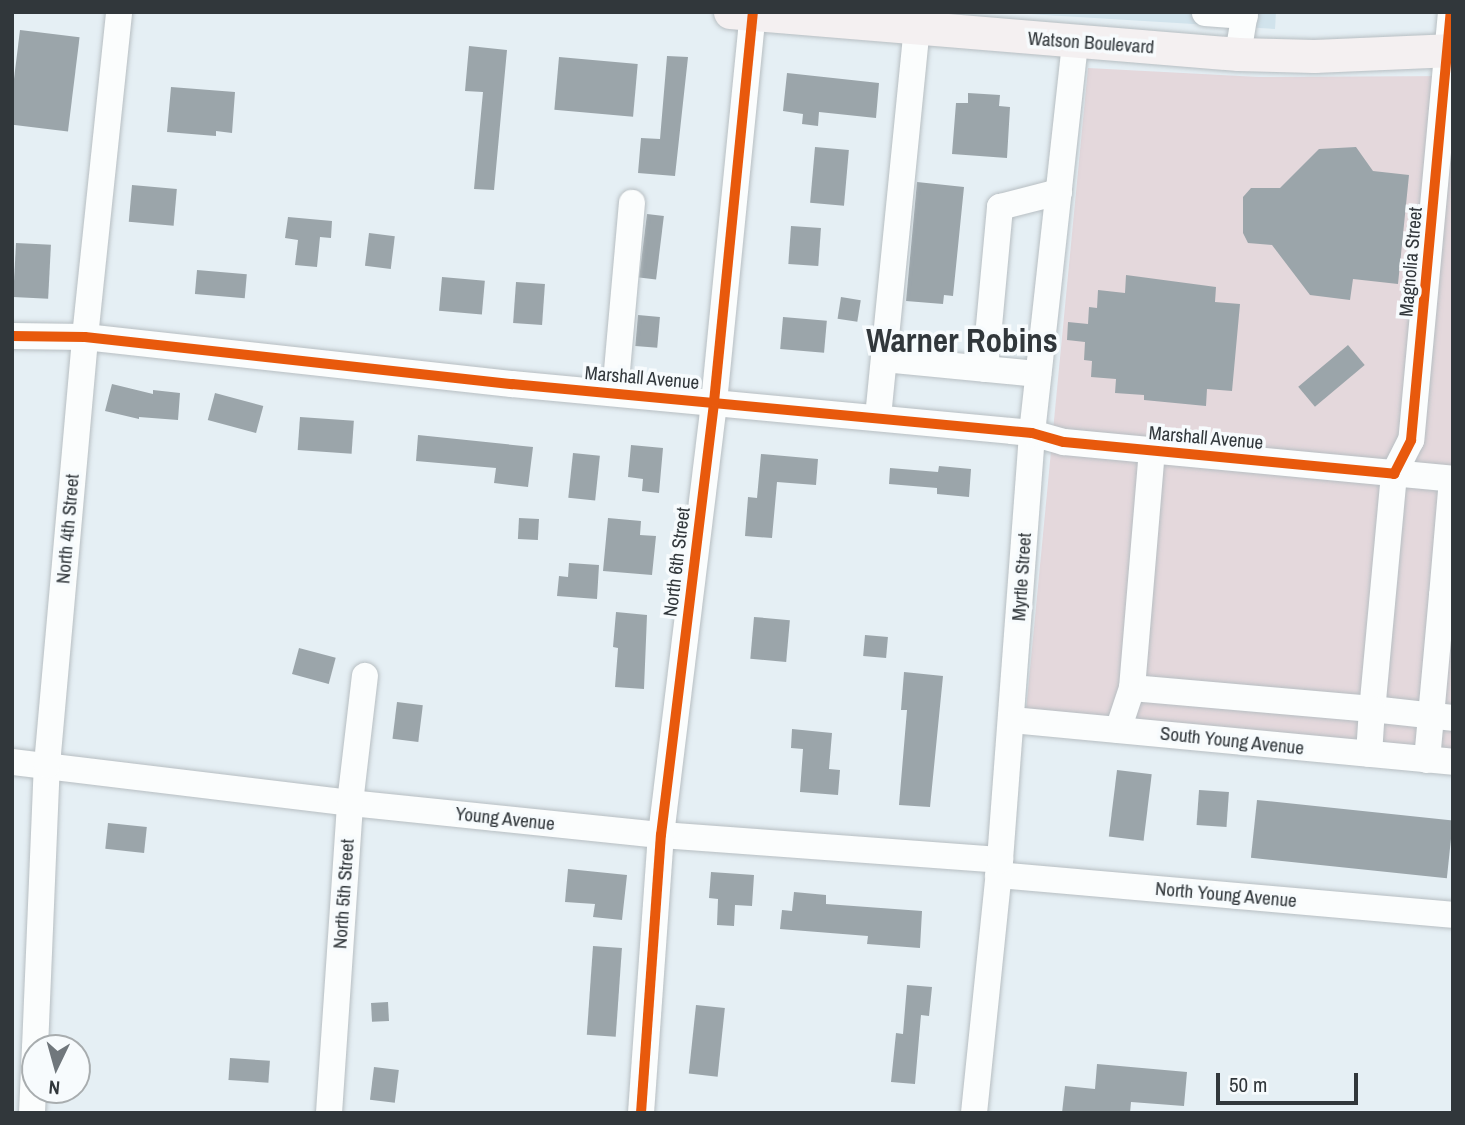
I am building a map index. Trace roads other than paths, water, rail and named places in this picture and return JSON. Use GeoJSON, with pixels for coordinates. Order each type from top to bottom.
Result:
{"type":"FeatureCollection","features":[{"type":"Feature","properties":{"kind":"main road","name":"Watson Boulevard"},"geometry":{"type":"LineString","coordinates":[[745,13],[1238,54],[1314,56],[1450,50]]}},
{"type":"Feature","properties":{"kind":"street","name":"North 4th Street"},"geometry":{"type":"LineString","coordinates":[[36,1034],[47,765],[85,337],[119,12]]}},
{"type":"Feature","properties":{"kind":"street","name":"Magnolia Street"},"geometry":{"type":"LineString","coordinates":[[1394,474],[1411,440],[1450,50],[1451,12]]}},
{"type":"Feature","properties":{"kind":"street","name":"North 6th Street"},"geometry":{"type":"LineString","coordinates":[[641,1113],[661,835],[714,402],[745,13]]}},
{"type":"Feature","properties":{"kind":"street"},"geometry":{"type":"LineString","coordinates":[[1205,13],[1245,14],[1238,54]]}},
{"type":"Feature","properties":{"kind":"street"},"geometry":{"type":"LineString","coordinates":[[878,417],[917,29]]}},
{"type":"Feature","properties":{"kind":"street","name":"Myrtle Street"},"geometry":{"type":"LineString","coordinates":[[974,1113],[1012,720],[1032,433],[1075,42]]}},
{"type":"Feature","properties":{"kind":"street"},"geometry":{"type":"LineString","coordinates":[[985,369],[1000,207],[1059,192]]}},
{"type":"Feature","properties":{"kind":"street"},"geometry":{"type":"LineString","coordinates":[[615,393],[632,203]]}},
{"type":"Feature","properties":{"kind":"street","name":"Marshall Avenue"},"geometry":{"type":"LineString","coordinates":[[12,336],[85,337],[615,393],[1032,433],[1064,442],[1452,479]]}},
{"type":"Feature","properties":{"kind":"street"},"geometry":{"type":"LineString","coordinates":[[884,359],[1038,374]]}},
{"type":"Feature","properties":{"kind":"street"},"geometry":{"type":"LineString","coordinates":[[1118,730],[1132,688],[1152,450]]}},
{"type":"Feature","properties":{"kind":"street"},"geometry":{"type":"LineString","coordinates":[[1369,754],[1394,474]]}},
{"type":"Feature","properties":{"kind":"street"},"geometry":{"type":"LineString","coordinates":[[1440,761],[1452,479]]}},
{"type":"Feature","properties":{"kind":"street","name":"North 5th Street"},"geometry":{"type":"LineString","coordinates":[[329,1113],[350,803],[365,676]]}},
{"type":"Feature","properties":{"kind":"street"},"geometry":{"type":"LineString","coordinates":[[1132,688],[1442,717]]}},
{"type":"Feature","properties":{"kind":"street","name":"South Young Avenue"},"geometry":{"type":"LineString","coordinates":[[1012,720],[1440,761]]}},
{"type":"Feature","properties":{"kind":"street","name":"Young Avenue"},"geometry":{"type":"LineString","coordinates":[[12,762],[350,803],[999,867]]}},
{"type":"Feature","properties":{"kind":"street","name":"North Young Avenue"},"geometry":{"type":"LineString","coordinates":[[999,867],[1453,915]]}},
{"type":"Feature","properties":{"kind":"district","name":"Warner Robins"},"geometry":{"type":"Point","coordinates":[962,341]}}]}
